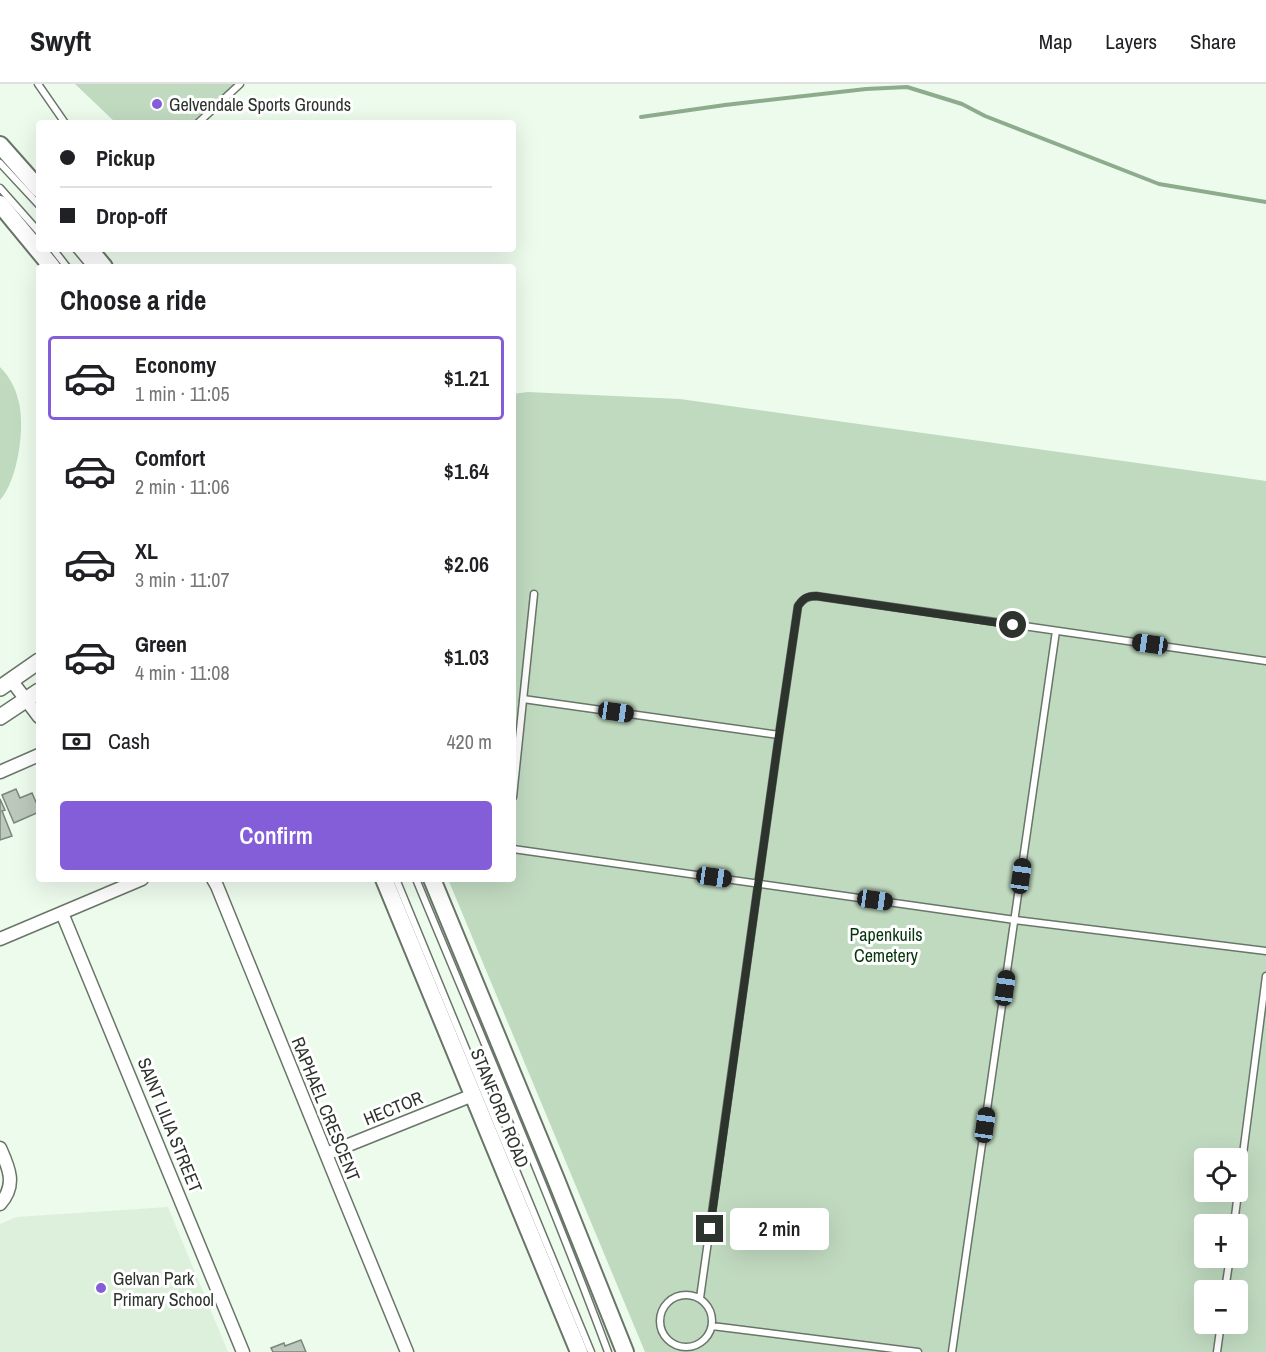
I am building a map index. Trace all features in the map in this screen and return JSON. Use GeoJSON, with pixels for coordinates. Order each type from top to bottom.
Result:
{"type":"FeatureCollection","features":[{"type":"Feature","properties":{"kind":"main road"},"geometry":{"type":"LineString","coordinates":[[0,145],[36,186]]}},
{"type":"Feature","properties":{"kind":"main road"},"geometry":{"type":"LineString","coordinates":[[0,204],[36,248]]}},
{"type":"Feature","properties":{"kind":"main road"},"geometry":{"type":"LineString","coordinates":[[40,252],[50,264]]}},
{"type":"Feature","properties":{"kind":"main road"},"geometry":{"type":"LineString","coordinates":[[92,252],[102,264]]}},
{"type":"Feature","properties":{"kind":"main road","name":"STANFORD ROAD"},"geometry":{"type":"LineString","coordinates":[[385,882],[579,1352]]}},
{"type":"Feature","properties":{"kind":"main road","name":"STANFORD ROAD"},"geometry":{"type":"LineString","coordinates":[[433,882],[625,1352]]}},
{"type":"Feature","properties":{"kind":"street"},"geometry":{"type":"LineString","coordinates":[[5,684],[36,663]]}},
{"type":"Feature","properties":{"kind":"street"},"geometry":{"type":"LineString","coordinates":[[5,684],[33,696]]}},
{"type":"Feature","properties":{"kind":"street"},"geometry":{"type":"LineString","coordinates":[[0,717],[33,696]]}},
{"type":"Feature","properties":{"kind":"street"},"geometry":{"type":"LineString","coordinates":[[0,772],[36,756]]}},
{"type":"Feature","properties":{"kind":"street"},"geometry":{"type":"LineString","coordinates":[[0,939],[135,882]]}},
{"type":"Feature","properties":{"kind":"street","name":"RAPHAEL CRESCENT"},"geometry":{"type":"LineString","coordinates":[[215,882],[407,1352]]}},
{"type":"Feature","properties":{"kind":"street","name":"SAINT LILIA STREET"},"geometry":{"type":"LineString","coordinates":[[62,913],[243,1352]]}},
{"type":"Feature","properties":{"kind":"street","name":"HECTOR"},"geometry":{"type":"LineString","coordinates":[[326,1154],[473,1095]]}},
{"type":"Feature","properties":{"kind":"street"},"geometry":{"type":"LineString","coordinates":[[0,1148],[10,1177],[10,1185],[7,1195],[0,1204]]}},
{"type":"Feature","properties":{"kind":"lane"},"geometry":{"type":"LineString","coordinates":[[38,84],[63,120]]}},
{"type":"Feature","properties":{"kind":"lane"},"geometry":{"type":"LineString","coordinates":[[201,120],[240,84]]}},
{"type":"Feature","properties":{"kind":"lane"},"geometry":{"type":"LineString","coordinates":[[0,164],[36,202]]}},
{"type":"Feature","properties":{"kind":"lane"},"geometry":{"type":"LineString","coordinates":[[0,188],[36,229]]}},
{"type":"Feature","properties":{"kind":"lane"},"geometry":{"type":"LineString","coordinates":[[55,252],[65,264]]}},
{"type":"Feature","properties":{"kind":"lane"},"geometry":{"type":"LineString","coordinates":[[78,252],[88,264]]}},
{"type":"Feature","properties":{"kind":"lane"},"geometry":{"type":"LineString","coordinates":[[516,768],[534,594]]}},
{"type":"Feature","properties":{"kind":"lane"},"geometry":{"type":"LineString","coordinates":[[700,1298],[779,735],[798,606],[802,600],[808,596],[816,596],[1266,661]]}},
{"type":"Feature","properties":{"kind":"lane"},"geometry":{"type":"LineString","coordinates":[[952,1352],[1056,631]]}},
{"type":"Feature","properties":{"kind":"lane"},"geometry":{"type":"LineString","coordinates":[[523,699],[779,735]]}},
{"type":"Feature","properties":{"kind":"lane"},"geometry":{"type":"LineString","coordinates":[[516,849],[1015,920],[1266,951]]}},
{"type":"Feature","properties":{"kind":"lane"},"geometry":{"type":"LineString","coordinates":[[397,882],[591,1352]]}},
{"type":"Feature","properties":{"kind":"lane"},"geometry":{"type":"LineString","coordinates":[[417,882],[608,1352]]}},
{"type":"Feature","properties":{"kind":"lane"},"geometry":{"type":"LineString","coordinates":[[1235,1214],[1266,976]]}},
{"type":"Feature","properties":{"kind":"lane"},"geometry":{"type":"LineString","coordinates":[[693,1295],[700,1298],[710,1310],[712,1326],[709,1334],[695,1345],[679,1346],[666,1337],[662,1330],[660,1322],[664,1307],[676,1296],[693,1295]]}},
{"type":"Feature","properties":{"kind":"lane"},"geometry":{"type":"LineString","coordinates":[[712,1326],[918,1352]]}},
{"type":"Feature","properties":{"kind":"lane"},"geometry":{"type":"LineString","coordinates":[[1217,1352],[1219,1334]]}},
{"type":"Feature","properties":{"kind":"lane"},"geometry":{"type":"LineString","coordinates":[[695,1345],[699,1352]]}},
{"type":"Feature","properties":{"kind":"shaded area","name":"Gelvan Park Primary School"},"geometry":{"type":"Polygon","coordinates":[[[168,1207],[228,1352],[0,1352],[0,1224],[16,1217],[168,1207]]]}},
{"type":"Feature","properties":{"kind":"green space","name":"Gelvendale Sports Grounds"},"geometry":{"type":"Polygon","coordinates":[[[75,84],[240,84],[201,120],[113,120],[75,84]]]}},
{"type":"Feature","properties":{"kind":"green space"},"geometry":{"type":"Polygon","coordinates":[[[0,367],[9,378],[18,399],[21,437],[12,480],[0,500],[0,367]]]}},
{"type":"Feature","properties":{"kind":"green space","name":"Papenkuils Cemetery"},"geometry":{"type":"Polygon","coordinates":[[[528,392],[680,399],[1266,481],[1266,1352],[645,1352],[449,882],[516,882],[516,394],[528,392]]]}},
{"type":"Feature","properties":{"kind":"building"},"geometry":{"type":"Polygon","coordinates":[[[16,789],[20,798],[32,793],[36,802],[36,813],[14,823],[2,795],[16,789]]]}},
{"type":"Feature","properties":{"kind":"building"},"geometry":{"type":"Polygon","coordinates":[[[0,799],[12,836],[0,840],[0,799]]]}},
{"type":"Feature","properties":{"kind":"building"},"geometry":{"type":"Polygon","coordinates":[[[301,1340],[306,1352],[273,1352],[271,1348],[284,1343],[285,1346],[301,1340]]]}},
{"type":"Feature","properties":{"kind":"waterway"},"geometry":{"type":"LineString","coordinates":[[641,117],[866,89],[907,87],[962,104],[985,116],[1159,184],[1266,202]]}},
{"type":"Feature","properties":{"kind":"place","name":"Gelvendale Sports Grounds"},"geometry":{"type":"Point","coordinates":[157,104]}},
{"type":"Feature","properties":{"kind":"place","name":"Gelvan Park Primary School"},"geometry":{"type":"Point","coordinates":[101,1288]}},
{"type":"Feature","properties":{"kind":"route"},"geometry":{"type":"LineString","coordinates":[[710,1229],[798,606],[808,596],[816,596],[1013,625]]}}]}
